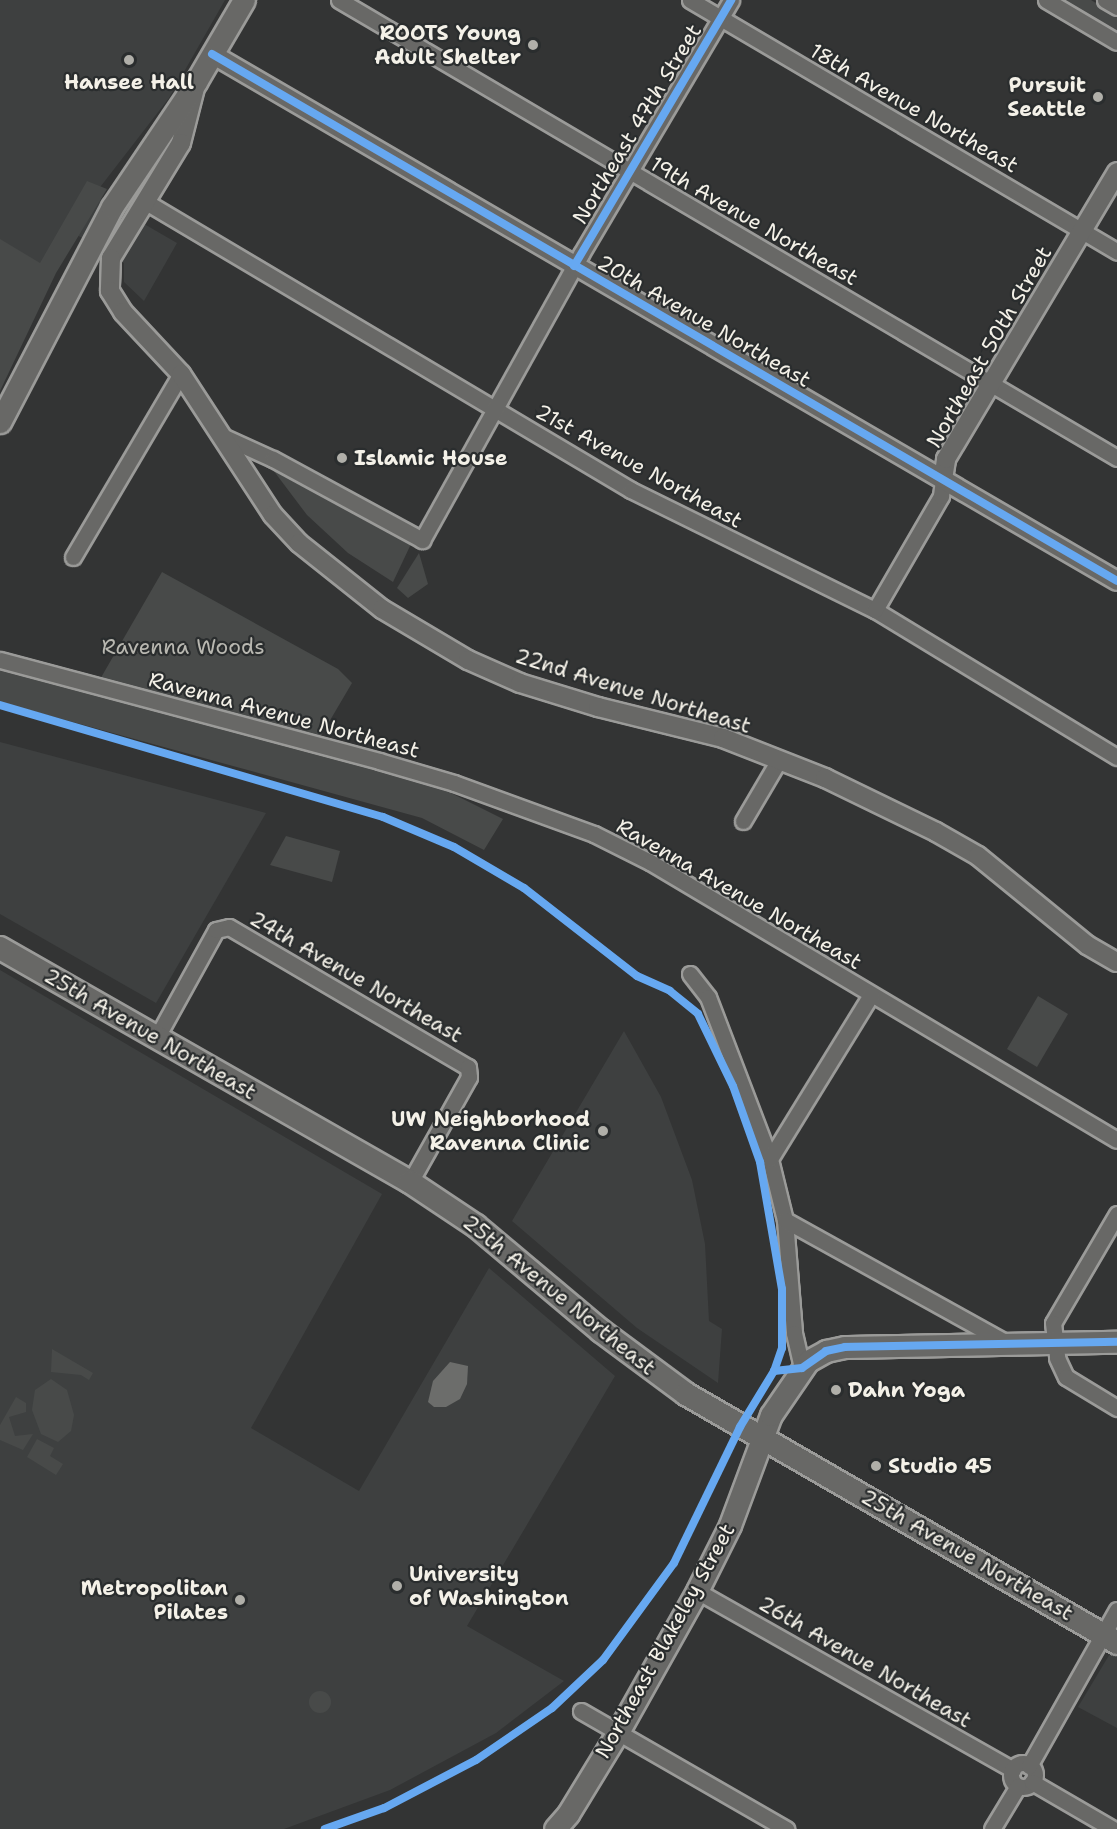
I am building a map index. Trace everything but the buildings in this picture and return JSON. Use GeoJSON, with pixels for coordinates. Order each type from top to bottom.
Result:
{"type":"FeatureCollection","features":[{"type":"Feature","properties":{"kind":"main road"},"geometry":{"type":"LineString","coordinates":[[0,422],[75,271],[144,159],[196,82],[244,0]]}},
{"type":"Feature","properties":{"kind":"main road","name":"25th Avenue Northeast"},"geometry":{"type":"LineString","coordinates":[[0,948],[410,1182],[476,1226],[640,1362],[762,1440],[1110,1639]]}},
{"type":"Feature","properties":{"kind":"main road"},"geometry":{"type":"LineString","coordinates":[[801,1368],[826,1351],[845,1347],[1117,1342]]}},
{"type":"Feature","properties":{"kind":"main road","name":"Northeast Blakeley Street"},"geometry":{"type":"LineString","coordinates":[[555,1829],[568,1814],[618,1732],[697,1591],[730,1525],[771,1415],[801,1368]]}},
{"type":"Feature","properties":{"kind":"street","name":"19th Avenue Northeast"},"geometry":{"type":"LineString","coordinates":[[339,0],[1117,458]]}},
{"type":"Feature","properties":{"kind":"street","name":"18th Avenue Northeast"},"geometry":{"type":"LineString","coordinates":[[690,0],[1117,252]]}},
{"type":"Feature","properties":{"kind":"street","name":"Northeast 47th Street"},"geometry":{"type":"LineString","coordinates":[[220,435],[273,459],[422,540],[628,171],[731,0]]}},
{"type":"Feature","properties":{"kind":"street"},"geometry":{"type":"LineString","coordinates":[[1046,0],[1117,42]]}},
{"type":"Feature","properties":{"kind":"street"},"geometry":{"type":"LineString","coordinates":[[1105,0],[1117,7]]}},
{"type":"Feature","properties":{"kind":"street","name":"20th Avenue Northeast"},"geometry":{"type":"LineString","coordinates":[[213,54],[574,267],[1117,581]]}},
{"type":"Feature","properties":{"kind":"street"},"geometry":{"type":"LineString","coordinates":[[146,202],[181,143],[196,82]]}},
{"type":"Feature","properties":{"kind":"street","name":"Northeast 50th Street"},"geometry":{"type":"LineString","coordinates":[[875,610],[941,496],[946,459],[1117,172]]}},
{"type":"Feature","properties":{"kind":"street","name":"22nd Avenue Northeast"},"geometry":{"type":"LineString","coordinates":[[146,202],[114,250],[108,281],[113,298],[123,312],[181,374],[273,515],[299,543],[334,574],[424,637],[520,683],[723,738],[835,783],[978,856],[1087,945],[1117,962]]}},
{"type":"Feature","properties":{"kind":"street","name":"21st Avenue Northeast"},"geometry":{"type":"LineString","coordinates":[[146,202],[495,410],[684,519],[875,610],[1117,757]]}},
{"type":"Feature","properties":{"kind":"street"},"geometry":{"type":"LineString","coordinates":[[73,557],[181,374]]}},
{"type":"Feature","properties":{"kind":"street","name":"Ravenna Avenue Northeast"},"geometry":{"type":"LineString","coordinates":[[0,660],[379,761],[583,830],[650,862],[871,996],[1117,1140]]}},
{"type":"Feature","properties":{"kind":"street"},"geometry":{"type":"LineString","coordinates":[[743,820],[779,760]]}},
{"type":"Feature","properties":{"kind":"street","name":"24th Avenue Northeast"},"geometry":{"type":"LineString","coordinates":[[157,1037],[219,927],[229,927],[470,1070],[410,1182]]}},
{"type":"Feature","properties":{"kind":"street"},"geometry":{"type":"LineString","coordinates":[[690,974],[712,1005],[770,1159],[785,1220],[794,1333],[801,1368]]}},
{"type":"Feature","properties":{"kind":"street"},"geometry":{"type":"LineString","coordinates":[[770,1159],[871,996]]}},
{"type":"Feature","properties":{"kind":"street"},"geometry":{"type":"LineString","coordinates":[[1117,1214],[1053,1323],[1055,1342],[1066,1377],[1117,1408]]}},
{"type":"Feature","properties":{"kind":"street"},"geometry":{"type":"LineString","coordinates":[[785,1220],[1007,1344]]}},
{"type":"Feature","properties":{"kind":"street","name":"26th Avenue Northeast"},"geometry":{"type":"LineString","coordinates":[[697,1591],[1012,1770]]}},
{"type":"Feature","properties":{"kind":"street"},"geometry":{"type":"LineString","coordinates":[[1029,1766],[1110,1639],[1117,1610]]}},
{"type":"Feature","properties":{"kind":"street"},"geometry":{"type":"LineString","coordinates":[[581,1711],[763,1823],[786,1829]]}},
{"type":"Feature","properties":{"kind":"street"},"geometry":{"type":"LineString","coordinates":[[992,1829],[1025,1784],[1034,1773],[1029,1766],[1020,1764],[1012,1770],[1011,1779],[1025,1784],[1113,1829]]}},
{"type":"Feature","properties":{"kind":"shaded area"},"geometry":{"type":"Polygon","coordinates":[[[0,0],[225,0],[169,98],[94,195],[177,243],[144,301],[124,282],[124,263],[72,232],[0,381],[0,0]]]}},
{"type":"Feature","properties":{"kind":"shaded area"},"geometry":{"type":"Polygon","coordinates":[[[0,742],[266,813],[156,1003],[0,914],[0,742]]]}},
{"type":"Feature","properties":{"kind":"shaded area"},"geometry":{"type":"Polygon","coordinates":[[[0,970],[382,1194],[251,1428],[359,1491],[489,1268],[615,1376],[467,1626],[564,1681],[496,1733],[390,1790],[284,1829],[0,1829],[0,970]]]}},
{"type":"Feature","properties":{"kind":"shaded area"},"geometry":{"type":"Polygon","coordinates":[[[624,1031],[661,1097],[692,1180],[705,1244],[709,1321],[722,1329],[718,1383],[637,1328],[512,1221],[624,1031]]]}},
{"type":"Feature","properties":{"kind":"shaded area"},"geometry":{"type":"Polygon","coordinates":[[[450,1362],[468,1366],[467,1384],[460,1399],[446,1407],[434,1407],[428,1402],[433,1381],[450,1362]]]}},
{"type":"Feature","properties":{"kind":"shaded area"},"geometry":{"type":"Polygon","coordinates":[[[1117,1642],[1117,1728],[1078,1707],[1117,1642]]]}},
{"type":"Feature","properties":{"kind":"green space"},"geometry":{"type":"Polygon","coordinates":[[[1056,0],[1091,0],[1117,16],[1117,36],[1056,0]]]}},
{"type":"Feature","properties":{"kind":"green space"},"geometry":{"type":"Polygon","coordinates":[[[87,181],[107,189],[56,273],[0,391],[0,239],[40,263],[87,181]]]}},
{"type":"Feature","properties":{"kind":"green space"},"geometry":{"type":"Polygon","coordinates":[[[270,466],[411,544],[393,582],[348,553],[307,515],[270,466]]]}},
{"type":"Feature","properties":{"kind":"green space"},"geometry":{"type":"Polygon","coordinates":[[[419,553],[428,584],[408,598],[397,588],[419,553]]]}},
{"type":"Feature","properties":{"kind":"green space","name":"Ravenna Woods"},"geometry":{"type":"Polygon","coordinates":[[[162,572],[338,669],[352,683],[319,739],[99,681],[162,572]]]}},
{"type":"Feature","properties":{"kind":"green space"},"geometry":{"type":"Polygon","coordinates":[[[0,670],[190,716],[437,786],[503,819],[484,850],[422,818],[0,702],[0,670]]]}},
{"type":"Feature","properties":{"kind":"green space"},"geometry":{"type":"Polygon","coordinates":[[[286,836],[340,851],[332,882],[270,865],[286,836]]]}},
{"type":"Feature","properties":{"kind":"green space"},"geometry":{"type":"Polygon","coordinates":[[[1038,996],[1068,1014],[1037,1067],[1007,1049],[1038,996]]]}},
{"type":"Feature","properties":{"kind":"green space"},"geometry":{"type":"Polygon","coordinates":[[[52,1349],[93,1373],[89,1380],[81,1375],[51,1372],[52,1349]]]}},
{"type":"Feature","properties":{"kind":"green space"},"geometry":{"type":"Polygon","coordinates":[[[51,1379],[67,1390],[74,1415],[71,1431],[58,1442],[41,1434],[32,1410],[35,1390],[51,1379]]]}},
{"type":"Feature","properties":{"kind":"green space"},"geometry":{"type":"Polygon","coordinates":[[[16,1397],[26,1403],[26,1412],[9,1417],[15,1436],[33,1434],[23,1450],[0,1440],[0,1425],[16,1397]]]}},
{"type":"Feature","properties":{"kind":"green space"},"geometry":{"type":"Polygon","coordinates":[[[37,1439],[54,1448],[50,1456],[63,1464],[56,1475],[27,1457],[37,1439]]]}},
{"type":"Feature","properties":{"kind":"green space"},"geometry":{"type":"Polygon","coordinates":[[[320,1691],[328,1694],[331,1702],[328,1710],[320,1713],[312,1710],[309,1702],[312,1694],[320,1691]]]}},
{"type":"Feature","properties":{"kind":"cycle path"},"geometry":{"type":"LineString","coordinates":[[574,266],[731,0]]}},
{"type":"Feature","properties":{"kind":"cycle path"},"geometry":{"type":"LineString","coordinates":[[212,54],[1117,581]]}},
{"type":"Feature","properties":{"kind":"cycle path"},"geometry":{"type":"LineString","coordinates":[[0,705],[383,817],[454,847],[524,888],[637,976],[670,991],[698,1014],[733,1086],[760,1162],[782,1289],[782,1348],[774,1371],[740,1427],[674,1563],[603,1660],[552,1708],[476,1760],[384,1808],[325,1829]]}},
{"type":"Feature","properties":{"kind":"cycle path"},"geometry":{"type":"LineString","coordinates":[[774,1371],[802,1368],[826,1351],[845,1347],[1117,1342]]}},
{"type":"Feature","properties":{"kind":"place","name":"ROOTS Young Adult Shelter"},"geometry":{"type":"Point","coordinates":[533,45]}},
{"type":"Feature","properties":{"kind":"place","name":"Hansee Hall"},"geometry":{"type":"Point","coordinates":[129,60]}},
{"type":"Feature","properties":{"kind":"place","name":"Pursuit Seattle"},"geometry":{"type":"Point","coordinates":[1098,97]}},
{"type":"Feature","properties":{"kind":"place","name":"Islamic House"},"geometry":{"type":"Point","coordinates":[342,458]}},
{"type":"Feature","properties":{"kind":"place","name":"UW Neighborhood Ravenna Clinic"},"geometry":{"type":"Point","coordinates":[603,1131]}},
{"type":"Feature","properties":{"kind":"place","name":"Dahn Yoga"},"geometry":{"type":"Point","coordinates":[836,1390]}},
{"type":"Feature","properties":{"kind":"place","name":"Studio 45"},"geometry":{"type":"Point","coordinates":[876,1466]}},
{"type":"Feature","properties":{"kind":"place","name":"University of Washington"},"geometry":{"type":"Point","coordinates":[397,1586]}},
{"type":"Feature","properties":{"kind":"place","name":"Metropolitan Pilates"},"geometry":{"type":"Point","coordinates":[240,1600]}}]}
